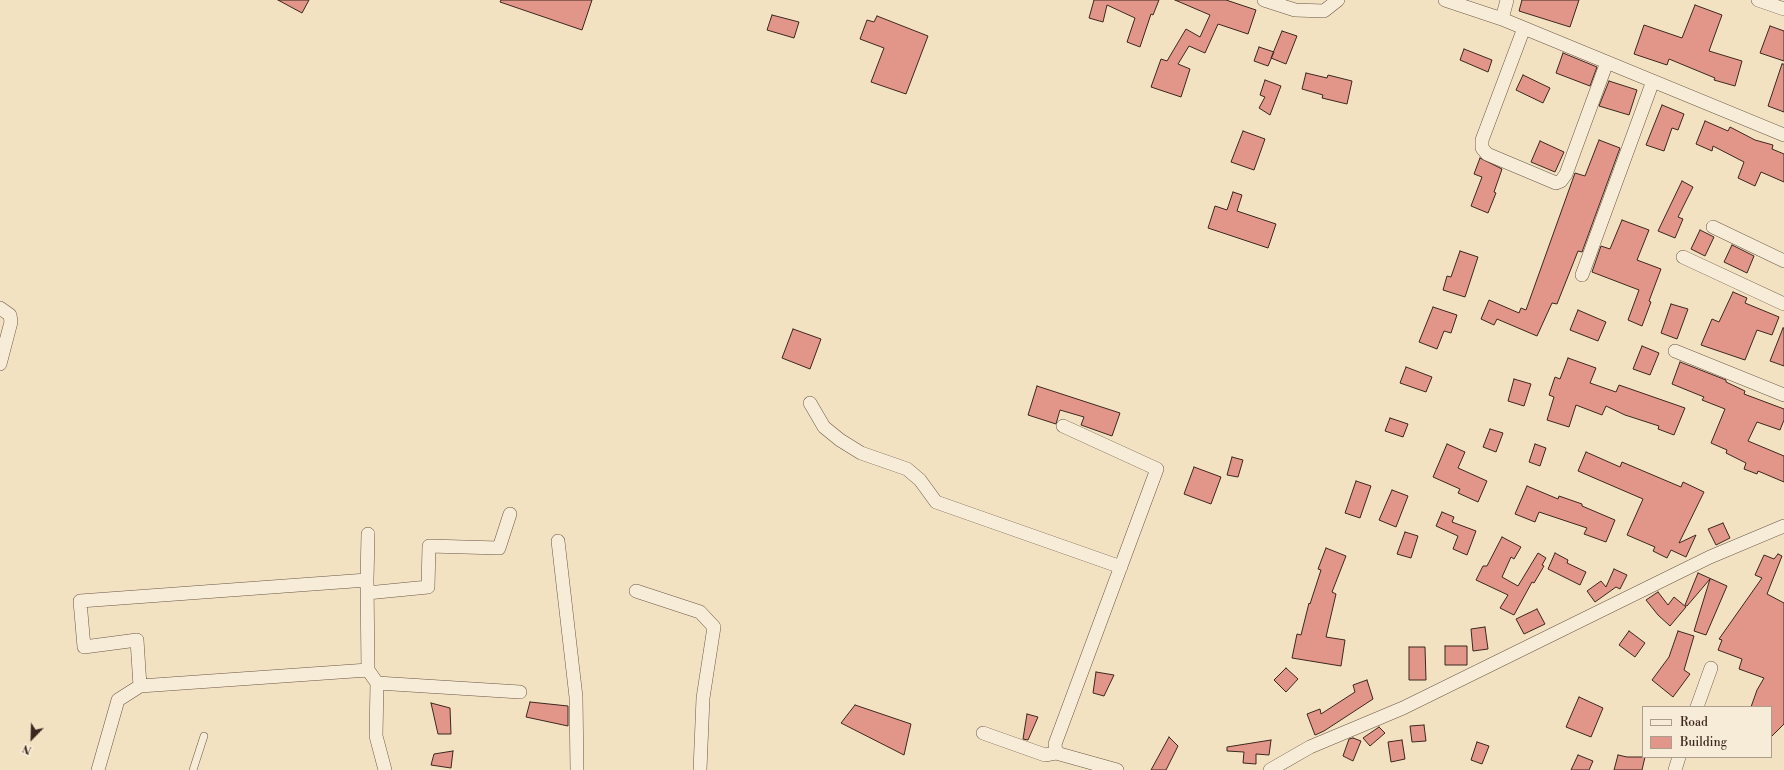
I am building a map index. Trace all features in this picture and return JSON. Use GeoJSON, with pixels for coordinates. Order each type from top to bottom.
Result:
{"type":"FeatureCollection","features":[{"type":"Feature","properties":{"kind":"street"},"geometry":{"type":"LineString","coordinates":[[1264,0],[1295,10],[1324,11],[1338,0]]}},
{"type":"Feature","properties":{"kind":"street"},"geometry":{"type":"LineString","coordinates":[[1445,0],[1502,19],[1784,135]]}},
{"type":"Feature","properties":{"kind":"street"},"geometry":{"type":"LineString","coordinates":[[1502,19],[1507,0]]}},
{"type":"Feature","properties":{"kind":"street"},"geometry":{"type":"LineString","coordinates":[[1758,0],[1784,9]]}},
{"type":"Feature","properties":{"kind":"street"},"geometry":{"type":"LineString","coordinates":[[1524,28],[1482,140],[1482,148],[1486,154],[1556,183],[1561,181],[1566,174],[1607,62]]}},
{"type":"Feature","properties":{"kind":"street"},"geometry":{"type":"LineString","coordinates":[[1582,275],[1653,81]]}},
{"type":"Feature","properties":{"kind":"street"},"geometry":{"type":"LineString","coordinates":[[1713,227],[1784,261]]}},
{"type":"Feature","properties":{"kind":"street"},"geometry":{"type":"LineString","coordinates":[[1683,257],[1784,304]]}},
{"type":"Feature","properties":{"kind":"street"},"geometry":{"type":"LineString","coordinates":[[0,308],[10,315],[11,322],[0,364]]}},
{"type":"Feature","properties":{"kind":"street"},"geometry":{"type":"LineString","coordinates":[[1675,351],[1784,396]]}},
{"type":"Feature","properties":{"kind":"street"},"geometry":{"type":"LineString","coordinates":[[810,403],[824,426],[840,440],[861,453],[907,469],[920,480],[936,502],[1121,567]]}},
{"type":"Feature","properties":{"kind":"street"},"geometry":{"type":"LineString","coordinates":[[1056,753],[1055,744],[1157,469],[1063,426]]}},
{"type":"Feature","properties":{"kind":"street"},"geometry":{"type":"LineString","coordinates":[[367,593],[428,587],[429,546],[499,548],[510,514]]}},
{"type":"Feature","properties":{"kind":"street"},"geometry":{"type":"LineString","coordinates":[[1270,770],[1310,748],[1403,708],[1710,557],[1784,526]]}},
{"type":"Feature","properties":{"kind":"street"},"geometry":{"type":"LineString","coordinates":[[368,534],[368,670],[377,683],[376,736],[385,770]]}},
{"type":"Feature","properties":{"kind":"street"},"geometry":{"type":"LineString","coordinates":[[558,541],[576,696],[577,770]]}},
{"type":"Feature","properties":{"kind":"street"},"geometry":{"type":"LineString","coordinates":[[140,686],[137,640],[84,647],[80,601],[367,580]]}},
{"type":"Feature","properties":{"kind":"street"},"geometry":{"type":"LineString","coordinates":[[636,591],[700,612],[714,627],[703,698],[700,770]]}},
{"type":"Feature","properties":{"kind":"street"},"geometry":{"type":"LineString","coordinates":[[1697,706],[1711,668]]}},
{"type":"Feature","properties":{"kind":"street"},"geometry":{"type":"LineString","coordinates":[[102,769],[118,700],[140,686],[368,670]]}},
{"type":"Feature","properties":{"kind":"street"},"geometry":{"type":"LineString","coordinates":[[377,683],[520,692]]}},
{"type":"Feature","properties":{"kind":"street"},"geometry":{"type":"LineString","coordinates":[[983,733],[1045,755],[1056,753],[1117,770]]}},
{"type":"Feature","properties":{"kind":"street"},"geometry":{"type":"LineString","coordinates":[[1675,770],[1679,758]]}},
{"type":"Feature","properties":{"kind":"lane"},"geometry":{"type":"LineString","coordinates":[[193,770],[204,736]]}},
{"type":"Feature","properties":{"kind":"building"},"geometry":{"type":"Polygon","coordinates":[[[278,0],[309,0],[302,13],[278,0]]]}},
{"type":"Feature","properties":{"kind":"building"},"geometry":{"type":"Polygon","coordinates":[[[501,0],[592,0],[582,30],[500,2],[501,0]]]}},
{"type":"Feature","properties":{"kind":"building"},"geometry":{"type":"Polygon","coordinates":[[[1094,0],[1159,0],[1153,15],[1151,14],[1140,47],[1127,42],[1135,18],[1107,5],[1103,22],[1089,18],[1094,0]]]}},
{"type":"Feature","properties":{"kind":"building"},"geometry":{"type":"Polygon","coordinates":[[[1175,0],[1226,0],[1256,10],[1248,34],[1218,24],[1205,53],[1189,46],[1178,64],[1190,69],[1181,97],[1151,87],[1161,59],[1167,61],[1186,29],[1200,37],[1210,15],[1175,0]]]}},
{"type":"Feature","properties":{"kind":"building"},"geometry":{"type":"Polygon","coordinates":[[[1522,0],[1579,0],[1570,27],[1519,11],[1522,0]]]}},
{"type":"Feature","properties":{"kind":"building"},"geometry":{"type":"Polygon","coordinates":[[[1695,5],[1722,15],[1709,51],[1742,61],[1735,86],[1714,80],[1715,78],[1669,59],[1667,65],[1634,54],[1644,25],[1682,38],[1695,5]]]}},
{"type":"Feature","properties":{"kind":"building"},"geometry":{"type":"Polygon","coordinates":[[[772,15],[799,22],[794,38],[767,30],[772,15]]]}},
{"type":"Feature","properties":{"kind":"building"},"geometry":{"type":"Polygon","coordinates":[[[877,16],[928,36],[906,94],[871,82],[884,48],[860,39],[867,20],[874,22],[877,16]]]}},
{"type":"Feature","properties":{"kind":"building"},"geometry":{"type":"Polygon","coordinates":[[[1770,26],[1784,31],[1784,61],[1760,53],[1770,26]]]}},
{"type":"Feature","properties":{"kind":"building"},"geometry":{"type":"Polygon","coordinates":[[[1282,31],[1297,36],[1286,64],[1271,58],[1282,31]]]}},
{"type":"Feature","properties":{"kind":"building"},"geometry":{"type":"Polygon","coordinates":[[[1259,47],[1274,52],[1268,66],[1254,61],[1259,47]]]}},
{"type":"Feature","properties":{"kind":"building"},"geometry":{"type":"Polygon","coordinates":[[[1464,49],[1492,60],[1488,72],[1460,60],[1464,49]]]}},
{"type":"Feature","properties":{"kind":"building"},"geometry":{"type":"Polygon","coordinates":[[[1563,53],[1597,67],[1590,86],[1556,73],[1563,53]]]}},
{"type":"Feature","properties":{"kind":"building"},"geometry":{"type":"Polygon","coordinates":[[[1782,64],[1784,64],[1784,112],[1768,106],[1782,64]]]}},
{"type":"Feature","properties":{"kind":"building"},"geometry":{"type":"Polygon","coordinates":[[[1306,73],[1327,78],[1328,75],[1352,81],[1347,104],[1322,98],[1323,95],[1302,89],[1306,73]]]}},
{"type":"Feature","properties":{"kind":"building"},"geometry":{"type":"Polygon","coordinates":[[[1523,75],[1550,88],[1543,103],[1516,90],[1523,75]]]}},
{"type":"Feature","properties":{"kind":"building"},"geometry":{"type":"Polygon","coordinates":[[[1265,80],[1281,86],[1270,115],[1259,108],[1265,97],[1260,95],[1265,80]]]}},
{"type":"Feature","properties":{"kind":"building"},"geometry":{"type":"Polygon","coordinates":[[[1609,81],[1637,90],[1629,115],[1599,106],[1609,81]]]}},
{"type":"Feature","properties":{"kind":"building"},"geometry":{"type":"Polygon","coordinates":[[[1662,105],[1684,114],[1678,130],[1672,128],[1664,151],[1646,145],[1662,105]]]}},
{"type":"Feature","properties":{"kind":"building"},"geometry":{"type":"Polygon","coordinates":[[[1705,121],[1728,131],[1730,127],[1755,140],[1773,145],[1772,149],[1784,154],[1784,182],[1761,172],[1755,186],[1738,178],[1744,162],[1713,146],[1712,151],[1696,144],[1705,121]]]}},
{"type":"Feature","properties":{"kind":"building"},"geometry":{"type":"Polygon","coordinates":[[[1243,131],[1265,139],[1254,170],[1231,162],[1243,131]]]}},
{"type":"Feature","properties":{"kind":"building"},"geometry":{"type":"Polygon","coordinates":[[[1599,140],[1620,148],[1582,252],[1578,251],[1557,304],[1552,303],[1537,336],[1497,319],[1494,325],[1481,319],[1489,300],[1519,313],[1521,308],[1526,310],[1575,173],[1585,176],[1599,140]]]}},
{"type":"Feature","properties":{"kind":"building"},"geometry":{"type":"Polygon","coordinates":[[[1540,141],[1564,152],[1555,172],[1531,162],[1540,141]]]}},
{"type":"Feature","properties":{"kind":"building"},"geometry":{"type":"Polygon","coordinates":[[[1480,158],[1502,169],[1494,192],[1496,193],[1488,213],[1471,206],[1482,177],[1474,174],[1480,158]]]}},
{"type":"Feature","properties":{"kind":"building"},"geometry":{"type":"Polygon","coordinates":[[[1682,181],[1693,187],[1678,217],[1683,219],[1675,238],[1658,231],[1682,181]]]}},
{"type":"Feature","properties":{"kind":"building"},"geometry":{"type":"Polygon","coordinates":[[[1233,192],[1242,195],[1237,211],[1276,224],[1268,248],[1208,228],[1215,206],[1227,210],[1233,192]]]}},
{"type":"Feature","properties":{"kind":"building"},"geometry":{"type":"Polygon","coordinates":[[[1622,220],[1649,230],[1637,260],[1661,269],[1649,301],[1651,302],[1642,326],[1628,320],[1639,290],[1592,272],[1601,246],[1610,249],[1622,220]]]}},
{"type":"Feature","properties":{"kind":"building"},"geometry":{"type":"Polygon","coordinates":[[[1700,230],[1714,237],[1705,256],[1691,249],[1700,230]]]}},
{"type":"Feature","properties":{"kind":"building"},"geometry":{"type":"Polygon","coordinates":[[[1732,245],[1754,256],[1747,273],[1724,262],[1732,245]]]}},
{"type":"Feature","properties":{"kind":"building"},"geometry":{"type":"Polygon","coordinates":[[[1460,251],[1478,257],[1465,297],[1443,290],[1447,276],[1451,277],[1460,251]]]}},
{"type":"Feature","properties":{"kind":"building"},"geometry":{"type":"Polygon","coordinates":[[[1733,292],[1747,298],[1745,303],[1779,317],[1772,335],[1757,330],[1745,360],[1701,345],[1712,319],[1719,322],[1733,292]]]}},
{"type":"Feature","properties":{"kind":"building"},"geometry":{"type":"Polygon","coordinates":[[[1671,304],[1688,309],[1677,339],[1661,333],[1671,304]]]}},
{"type":"Feature","properties":{"kind":"building"},"geometry":{"type":"Polygon","coordinates":[[[1433,307],[1457,315],[1451,333],[1444,331],[1437,349],[1419,342],[1433,307]]]}},
{"type":"Feature","properties":{"kind":"building"},"geometry":{"type":"Polygon","coordinates":[[[1578,310],[1606,322],[1598,341],[1570,330],[1578,310]]]}},
{"type":"Feature","properties":{"kind":"building"},"geometry":{"type":"Polygon","coordinates":[[[1784,328],[1784,366],[1770,361],[1784,328]]]}},
{"type":"Feature","properties":{"kind":"building"},"geometry":{"type":"Polygon","coordinates":[[[793,329],[821,339],[810,369],[782,358],[793,329]]]}},
{"type":"Feature","properties":{"kind":"building"},"geometry":{"type":"Polygon","coordinates":[[[1642,346],[1659,353],[1650,375],[1633,369],[1642,346]]]}},
{"type":"Feature","properties":{"kind":"building"},"geometry":{"type":"Polygon","coordinates":[[[1568,358],[1596,368],[1590,383],[1616,392],[1619,385],[1685,408],[1674,435],[1658,429],[1659,426],[1625,415],[1606,406],[1602,415],[1576,405],[1569,427],[1547,420],[1554,397],[1549,395],[1555,377],[1560,379],[1568,358]]]}},
{"type":"Feature","properties":{"kind":"building"},"geometry":{"type":"Polygon","coordinates":[[[1680,362],[1726,380],[1726,382],[1745,391],[1744,394],[1784,409],[1784,420],[1780,430],[1757,422],[1748,441],[1784,456],[1784,482],[1758,471],[1757,474],[1744,469],[1746,463],[1726,453],[1727,450],[1711,443],[1725,409],[1702,400],[1704,397],[1672,384],[1680,362]]]}},
{"type":"Feature","properties":{"kind":"building"},"geometry":{"type":"Polygon","coordinates":[[[1406,367],[1432,377],[1426,392],[1400,383],[1406,367]]]}},
{"type":"Feature","properties":{"kind":"building"},"geometry":{"type":"Polygon","coordinates":[[[1514,379],[1531,384],[1524,406],[1508,401],[1514,379]]]}},
{"type":"Feature","properties":{"kind":"building"},"geometry":{"type":"Polygon","coordinates":[[[1037,386],[1120,413],[1112,436],[1081,425],[1084,417],[1060,410],[1056,424],[1028,415],[1037,386]]]}},
{"type":"Feature","properties":{"kind":"building"},"geometry":{"type":"Polygon","coordinates":[[[1390,418],[1408,424],[1403,437],[1385,431],[1390,418]]]}},
{"type":"Feature","properties":{"kind":"building"},"geometry":{"type":"Polygon","coordinates":[[[1490,429],[1503,433],[1496,452],[1483,447],[1490,429]]]}},
{"type":"Feature","properties":{"kind":"building"},"geometry":{"type":"Polygon","coordinates":[[[1447,444],[1465,452],[1458,468],[1487,481],[1478,502],[1458,493],[1460,489],[1433,477],[1447,444]]]}},
{"type":"Feature","properties":{"kind":"building"},"geometry":{"type":"Polygon","coordinates":[[[1535,444],[1546,448],[1540,466],[1529,462],[1535,444]]]}},
{"type":"Feature","properties":{"kind":"building"},"geometry":{"type":"Polygon","coordinates":[[[1586,452],[1620,467],[1622,462],[1681,487],[1683,482],[1704,492],[1679,543],[1696,535],[1686,557],[1671,550],[1667,558],[1653,551],[1655,547],[1627,535],[1643,499],[1578,471],[1586,452]]]}},
{"type":"Feature","properties":{"kind":"building"},"geometry":{"type":"Polygon","coordinates":[[[1232,457],[1243,460],[1238,477],[1227,475],[1232,457]]]}},
{"type":"Feature","properties":{"kind":"building"},"geometry":{"type":"Polygon","coordinates":[[[1194,467],[1221,477],[1211,504],[1184,494],[1194,467]]]}},
{"type":"Feature","properties":{"kind":"building"},"geometry":{"type":"Polygon","coordinates":[[[1356,481],[1371,486],[1360,518],[1345,513],[1356,481]]]}},
{"type":"Feature","properties":{"kind":"building"},"geometry":{"type":"Polygon","coordinates":[[[1527,486],[1558,499],[1559,496],[1582,504],[1582,506],[1615,520],[1606,542],[1584,534],[1587,528],[1539,512],[1535,522],[1515,514],[1527,486]]]}},
{"type":"Feature","properties":{"kind":"building"},"geometry":{"type":"Polygon","coordinates":[[[1392,490],[1408,496],[1396,527],[1379,520],[1392,490]]]}},
{"type":"Feature","properties":{"kind":"building"},"geometry":{"type":"Polygon","coordinates":[[[1442,512],[1454,517],[1452,522],[1476,531],[1467,555],[1453,549],[1458,536],[1436,526],[1442,512]]]}},
{"type":"Feature","properties":{"kind":"building"},"geometry":{"type":"Polygon","coordinates":[[[1723,523],[1730,538],[1716,545],[1708,529],[1723,523]]]}},
{"type":"Feature","properties":{"kind":"building"},"geometry":{"type":"Polygon","coordinates":[[[1405,532],[1418,536],[1411,558],[1397,554],[1405,532]]]}},
{"type":"Feature","properties":{"kind":"building"},"geometry":{"type":"Polygon","coordinates":[[[1502,537],[1521,547],[1514,559],[1511,557],[1502,577],[1518,586],[1538,553],[1546,558],[1542,565],[1544,566],[1534,583],[1532,582],[1514,615],[1500,608],[1508,595],[1476,580],[1483,566],[1487,566],[1502,537]]]}},
{"type":"Feature","properties":{"kind":"building"},"geometry":{"type":"Polygon","coordinates":[[[1326,548],[1346,556],[1332,592],[1336,594],[1326,637],[1345,640],[1341,666],[1292,658],[1297,634],[1301,635],[1309,603],[1310,604],[1321,570],[1318,569],[1326,548]]]}},
{"type":"Feature","properties":{"kind":"building"},"geometry":{"type":"Polygon","coordinates":[[[1555,553],[1568,560],[1567,563],[1586,572],[1580,585],[1548,569],[1555,553]]]}},
{"type":"Feature","properties":{"kind":"building"},"geometry":{"type":"Polygon","coordinates":[[[1778,554],[1782,556],[1767,594],[1784,603],[1784,724],[1772,736],[1772,706],[1751,706],[1757,690],[1764,678],[1739,669],[1742,659],[1718,650],[1722,640],[1719,639],[1762,578],[1755,575],[1764,555],[1774,559],[1778,554]]]}},
{"type":"Feature","properties":{"kind":"building"},"geometry":{"type":"Polygon","coordinates":[[[1614,569],[1627,575],[1620,589],[1616,587],[1595,602],[1587,591],[1601,581],[1606,587],[1614,569]]]}},
{"type":"Feature","properties":{"kind":"building"},"geometry":{"type":"Polygon","coordinates":[[[1698,573],[1727,586],[1706,635],[1694,631],[1710,579],[1687,606],[1685,605],[1698,573]]]}},
{"type":"Feature","properties":{"kind":"building"},"geometry":{"type":"Polygon","coordinates":[[[1658,592],[1668,605],[1674,597],[1686,607],[1670,626],[1658,615],[1646,600],[1658,592]]]}},
{"type":"Feature","properties":{"kind":"building"},"geometry":{"type":"Polygon","coordinates":[[[1537,609],[1545,624],[1524,634],[1516,619],[1537,609]]]}},
{"type":"Feature","properties":{"kind":"building"},"geometry":{"type":"Polygon","coordinates":[[[1485,627],[1488,649],[1473,651],[1471,629],[1485,627]]]}},
{"type":"Feature","properties":{"kind":"building"},"geometry":{"type":"Polygon","coordinates":[[[1629,631],[1645,643],[1635,657],[1619,645],[1629,631]]]}},
{"type":"Feature","properties":{"kind":"building"},"geometry":{"type":"Polygon","coordinates":[[[1678,631],[1694,636],[1684,670],[1690,674],[1673,697],[1652,680],[1669,657],[1678,631]]]}},
{"type":"Feature","properties":{"kind":"building"},"geometry":{"type":"Polygon","coordinates":[[[1445,646],[1467,646],[1467,665],[1445,665],[1445,646]]]}},
{"type":"Feature","properties":{"kind":"building"},"geometry":{"type":"Polygon","coordinates":[[[1409,647],[1425,647],[1426,680],[1409,680],[1409,647]]]}},
{"type":"Feature","properties":{"kind":"building"},"geometry":{"type":"Polygon","coordinates":[[[1286,668],[1298,679],[1286,692],[1274,680],[1286,668]]]}},
{"type":"Feature","properties":{"kind":"building"},"geometry":{"type":"Polygon","coordinates":[[[1096,672],[1114,675],[1104,696],[1093,693],[1096,672]]]}},
{"type":"Feature","properties":{"kind":"building"},"geometry":{"type":"Polygon","coordinates":[[[1367,680],[1373,699],[1324,731],[1315,735],[1307,714],[1320,709],[1321,714],[1355,692],[1353,685],[1367,680]]]}},
{"type":"Feature","properties":{"kind":"building"},"geometry":{"type":"Polygon","coordinates":[[[1579,697],[1603,708],[1591,737],[1566,727],[1579,697]]]}},
{"type":"Feature","properties":{"kind":"building"},"geometry":{"type":"Polygon","coordinates":[[[530,702],[568,706],[568,726],[526,717],[530,702]]]}},
{"type":"Feature","properties":{"kind":"building"},"geometry":{"type":"Polygon","coordinates":[[[431,703],[450,708],[451,734],[438,734],[431,703]]]}},
{"type":"Feature","properties":{"kind":"building"},"geometry":{"type":"Polygon","coordinates":[[[855,705],[911,724],[904,755],[841,723],[855,705]]]}},
{"type":"Feature","properties":{"kind":"building"},"geometry":{"type":"Polygon","coordinates":[[[1027,714],[1038,717],[1028,740],[1023,739],[1027,714]]]}},
{"type":"Feature","properties":{"kind":"building"},"geometry":{"type":"Polygon","coordinates":[[[1424,725],[1426,741],[1412,742],[1410,726],[1424,725]]]}},
{"type":"Feature","properties":{"kind":"building"},"geometry":{"type":"Polygon","coordinates":[[[1379,727],[1385,733],[1370,746],[1363,738],[1379,727]]]}},
{"type":"Feature","properties":{"kind":"building"},"geometry":{"type":"Polygon","coordinates":[[[1169,737],[1178,746],[1166,770],[1151,770],[1169,737]]]}},
{"type":"Feature","properties":{"kind":"building"},"geometry":{"type":"Polygon","coordinates":[[[1353,738],[1361,741],[1353,761],[1343,756],[1349,739],[1353,738]]]}},
{"type":"Feature","properties":{"kind":"building"},"geometry":{"type":"Polygon","coordinates":[[[1271,740],[1269,755],[1256,754],[1256,764],[1243,763],[1244,752],[1227,751],[1227,747],[1271,740]]]}},
{"type":"Feature","properties":{"kind":"building"},"geometry":{"type":"Polygon","coordinates":[[[1402,740],[1405,759],[1391,762],[1388,742],[1402,740]]]}},
{"type":"Feature","properties":{"kind":"building"},"geometry":{"type":"Polygon","coordinates":[[[1477,742],[1489,746],[1482,764],[1471,760],[1477,742]]]}},
{"type":"Feature","properties":{"kind":"building"},"geometry":{"type":"Polygon","coordinates":[[[453,751],[451,768],[431,765],[434,754],[453,751]]]}},
{"type":"Feature","properties":{"kind":"building"},"geometry":{"type":"Polygon","coordinates":[[[1578,755],[1593,761],[1589,770],[1571,770],[1578,755]]]}},
{"type":"Feature","properties":{"kind":"building"},"geometry":{"type":"Polygon","coordinates":[[[1618,755],[1645,758],[1642,770],[1614,770],[1618,755]]]}}]}
